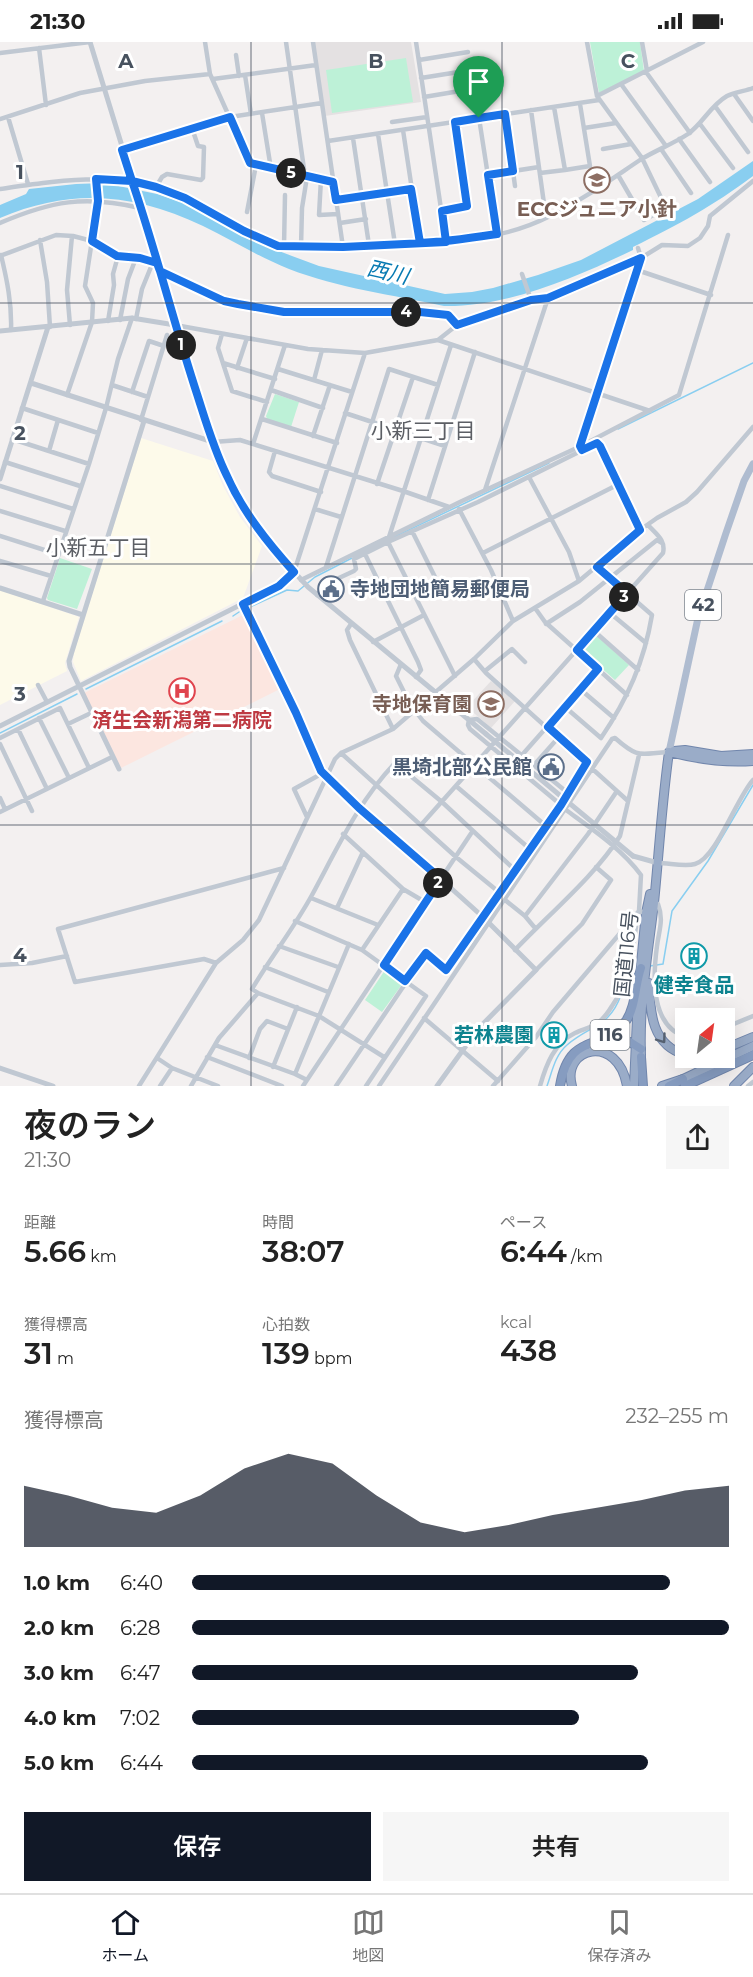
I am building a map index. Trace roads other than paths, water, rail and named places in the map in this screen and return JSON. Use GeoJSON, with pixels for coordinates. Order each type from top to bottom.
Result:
{"type":"FeatureCollection","features":[{"type":"Feature","properties":{"kind":"highway"},"geometry":{"type":"LineString","coordinates":[[669,752],[685,750],[721,756],[751,757]]}},
{"type":"Feature","properties":{"kind":"highway","name":"国道116号"},"geometry":{"type":"LineString","coordinates":[[634,1086],[669,752]]}},
{"type":"Feature","properties":{"kind":"highway","name":"国道116号"},"geometry":{"type":"LineString","coordinates":[[639,1050],[646,967],[643,912],[658,863]]}},
{"type":"Feature","properties":{"kind":"highway"},"geometry":{"type":"LineString","coordinates":[[649,941],[646,967],[654,1028],[665,1045],[675,1052]]}},
{"type":"Feature","properties":{"kind":"highway","name":"116"},"geometry":{"type":"LineString","coordinates":[[560,1086],[563,1072],[570,1058],[579,1048],[615,1032],[625,1023],[646,967]]}},
{"type":"Feature","properties":{"kind":"highway"},"geometry":{"type":"LineString","coordinates":[[735,1044],[753,1037]]}},
{"type":"Feature","properties":{"kind":"highway"},"geometry":{"type":"LineString","coordinates":[[593,1041],[625,1041],[639,1050]]}},
{"type":"Feature","properties":{"kind":"highway"},"geometry":{"type":"LineString","coordinates":[[662,1086],[684,1082],[753,1046]]}},
{"type":"Feature","properties":{"kind":"highway","name":"116"},"geometry":{"type":"LineString","coordinates":[[639,1050],[642,1086]]}},
{"type":"Feature","properties":{"kind":"highway"},"geometry":{"type":"LineString","coordinates":[[572,1086],[571,1075],[576,1062],[595,1051],[615,1059],[624,1071],[627,1086]]}},
{"type":"Feature","properties":{"kind":"highway"},"geometry":{"type":"LineString","coordinates":[[669,1086],[753,1055]]}},
{"type":"Feature","properties":{"kind":"highway"},"geometry":{"type":"LineString","coordinates":[[734,1086],[753,1067]]}},
{"type":"Feature","properties":{"kind":"main road","name":"42"},"geometry":{"type":"LineString","coordinates":[[669,752],[698,618],[729,522],[744,481],[753,464]]}},
{"type":"Feature","properties":{"kind":"street"},"geometry":{"type":"LineString","coordinates":[[0,53],[90,42],[155,262],[160,271],[213,442],[227,476],[244,507],[274,550],[301,580],[351,624],[633,856],[658,863],[694,865],[701,861],[715,845],[753,780]]}},
{"type":"Feature","properties":{"kind":"street"},"geometry":{"type":"LineString","coordinates":[[205,42],[212,77],[250,163],[333,182]]}},
{"type":"Feature","properties":{"kind":"street"},"geometry":{"type":"LineString","coordinates":[[286,42],[306,176],[301,247]]}},
{"type":"Feature","properties":{"kind":"street"},"geometry":{"type":"LineString","coordinates":[[313,42],[343,247]]}},
{"type":"Feature","properties":{"kind":"street"},"geometry":{"type":"LineString","coordinates":[[416,42],[446,242]]}},
{"type":"Feature","properties":{"kind":"street"},"geometry":{"type":"LineString","coordinates":[[587,42],[598,98],[642,158],[666,208],[644,219],[618,175]]}},
{"type":"Feature","properties":{"kind":"street"},"geometry":{"type":"LineString","coordinates":[[642,42],[646,72],[690,133]]}},
{"type":"Feature","properties":{"kind":"street"},"geometry":{"type":"LineString","coordinates":[[328,141],[580,104],[598,98],[699,43]]}},
{"type":"Feature","properties":{"kind":"street"},"geometry":{"type":"LineString","coordinates":[[39,48],[46,105]]}},
{"type":"Feature","properties":{"kind":"street"},"geometry":{"type":"LineString","coordinates":[[419,60],[468,52]]}},
{"type":"Feature","properties":{"kind":"street"},"geometry":{"type":"LineString","coordinates":[[236,55],[251,114]]}},
{"type":"Feature","properties":{"kind":"street"},"geometry":{"type":"LineString","coordinates":[[0,119],[80,93],[146,81],[242,75],[316,65]]}},
{"type":"Feature","properties":{"kind":"street"},"geometry":{"type":"LineString","coordinates":[[421,78],[471,70]]}},
{"type":"Feature","properties":{"kind":"street"},"geometry":{"type":"LineString","coordinates":[[621,84],[691,193]]}},
{"type":"Feature","properties":{"kind":"street"},"geometry":{"type":"LineString","coordinates":[[0,189],[56,180],[96,180],[156,187],[185,198],[258,238],[284,247],[343,247],[446,242],[512,231],[546,218],[642,158],[690,133],[715,106],[728,96],[753,88]]}},
{"type":"Feature","properties":{"kind":"street"},"geometry":{"type":"LineString","coordinates":[[424,97],[466,90]]}},
{"type":"Feature","properties":{"kind":"street"},"geometry":{"type":"LineString","coordinates":[[734,94],[753,121]]}},
{"type":"Feature","properties":{"kind":"street"},"geometry":{"type":"LineString","coordinates":[[122,150],[230,117],[322,104]]}},
{"type":"Feature","properties":{"kind":"street"},"geometry":{"type":"LineString","coordinates":[[488,175],[513,171],[566,170],[590,166],[580,104]]}},
{"type":"Feature","properties":{"kind":"street"},"geometry":{"type":"LineString","coordinates":[[715,106],[748,152]]}},
{"type":"Feature","properties":{"kind":"street"},"geometry":{"type":"LineString","coordinates":[[554,107],[566,170]]}},
{"type":"Feature","properties":{"kind":"street"},"geometry":{"type":"LineString","coordinates":[[531,110],[546,218]]}},
{"type":"Feature","properties":{"kind":"street"},"geometry":{"type":"LineString","coordinates":[[262,113],[271,169]]}},
{"type":"Feature","properties":{"kind":"street"},"geometry":{"type":"LineString","coordinates":[[505,114],[515,186]]}},
{"type":"Feature","properties":{"kind":"street"},"geometry":{"type":"LineString","coordinates":[[8,117],[28,184]]}},
{"type":"Feature","properties":{"kind":"street"},"geometry":{"type":"LineString","coordinates":[[392,122],[427,117]]}},
{"type":"Feature","properties":{"kind":"street"},"geometry":{"type":"LineString","coordinates":[[479,118],[497,234]]}},
{"type":"Feature","properties":{"kind":"street"},"geometry":{"type":"LineString","coordinates":[[442,211],[467,206],[455,122]]}},
{"type":"Feature","properties":{"kind":"street"},"geometry":{"type":"LineString","coordinates":[[584,128],[616,123]]}},
{"type":"Feature","properties":{"kind":"street"},"geometry":{"type":"LineString","coordinates":[[700,124],[733,168]]}},
{"type":"Feature","properties":{"kind":"street"},"geometry":{"type":"LineString","coordinates":[[156,187],[162,177],[167,174],[201,180],[204,147],[198,147],[192,128]]}},
{"type":"Feature","properties":{"kind":"street"},"geometry":{"type":"LineString","coordinates":[[403,130],[420,243]]}},
{"type":"Feature","properties":{"kind":"street"},"geometry":{"type":"LineString","coordinates":[[378,134],[394,244]]}},
{"type":"Feature","properties":{"kind":"street"},"geometry":{"type":"LineString","coordinates":[[354,138],[369,245]]}},
{"type":"Feature","properties":{"kind":"street"},"geometry":{"type":"LineString","coordinates":[[679,139],[710,182]]}},
{"type":"Feature","properties":{"kind":"street"},"geometry":{"type":"LineString","coordinates":[[603,148],[631,144]]}},
{"type":"Feature","properties":{"kind":"street"},"geometry":{"type":"LineString","coordinates":[[247,212],[256,165]]}},
{"type":"Feature","properties":{"kind":"street"},"geometry":{"type":"LineString","coordinates":[[67,395],[92,322],[93,303],[86,286],[98,201],[96,180]]}},
{"type":"Feature","properties":{"kind":"street"},"geometry":{"type":"LineString","coordinates":[[321,180],[319,215],[338,214]]}},
{"type":"Feature","properties":{"kind":"street"},"geometry":{"type":"LineString","coordinates":[[0,331],[134,319],[285,345],[365,353],[438,340],[457,325],[531,300],[548,298],[641,258],[662,245],[688,246],[700,238],[708,226],[710,216],[753,181]]}},
{"type":"Feature","properties":{"kind":"street"},"geometry":{"type":"LineString","coordinates":[[336,200],[411,189]]}},
{"type":"Feature","properties":{"kind":"street"},"geometry":{"type":"LineString","coordinates":[[284,247],[285,195]]}},
{"type":"Feature","properties":{"kind":"street"},"geometry":{"type":"LineString","coordinates":[[0,223],[51,204],[98,201],[140,208]]}},
{"type":"Feature","properties":{"kind":"street"},"geometry":{"type":"LineString","coordinates":[[340,223],[366,219]]}},
{"type":"Feature","properties":{"kind":"street"},"geometry":{"type":"LineString","coordinates":[[11,330],[8,284],[1,255],[56,235],[92,241],[118,256],[155,262]]}},
{"type":"Feature","properties":{"kind":"street"},"geometry":{"type":"LineString","coordinates":[[31,383],[213,442],[235,439],[449,507],[458,507],[529,477],[679,395],[728,235]]}},
{"type":"Feature","properties":{"kind":"street"},"geometry":{"type":"LineString","coordinates":[[70,325],[67,290],[72,236]]}},
{"type":"Feature","properties":{"kind":"street"},"geometry":{"type":"LineString","coordinates":[[0,479],[49,327],[47,282],[40,240]]}},
{"type":"Feature","properties":{"kind":"street"},"geometry":{"type":"LineString","coordinates":[[581,448],[641,258],[638,248]]}},
{"type":"Feature","properties":{"kind":"street"},"geometry":{"type":"LineString","coordinates":[[108,321],[114,285],[113,274],[118,256]]}},
{"type":"Feature","properties":{"kind":"street"},"geometry":{"type":"LineString","coordinates":[[120,320],[128,279],[136,258]]}},
{"type":"Feature","properties":{"kind":"street"},"geometry":{"type":"LineString","coordinates":[[43,601],[106,408],[118,359],[134,319],[142,289],[155,262]]}},
{"type":"Feature","properties":{"kind":"street"},"geometry":{"type":"LineString","coordinates":[[637,270],[711,295]]}},
{"type":"Feature","properties":{"kind":"street"},"geometry":{"type":"LineString","coordinates":[[160,271],[224,301],[238,304],[284,312],[420,312],[448,315],[457,325]]}},
{"type":"Feature","properties":{"kind":"street"},"geometry":{"type":"LineString","coordinates":[[522,274],[531,300]]}},
{"type":"Feature","properties":{"kind":"street"},"geometry":{"type":"LineString","coordinates":[[485,490],[548,298]]}},
{"type":"Feature","properties":{"kind":"street"},"geometry":{"type":"LineString","coordinates":[[222,334],[218,348],[232,391],[267,402]]}},
{"type":"Feature","properties":{"kind":"street"},"geometry":{"type":"LineString","coordinates":[[118,769],[69,662],[167,335]]}},
{"type":"Feature","properties":{"kind":"street"},"geometry":{"type":"LineString","coordinates":[[237,368],[247,338]]}},
{"type":"Feature","properties":{"kind":"street"},"geometry":{"type":"LineString","coordinates":[[438,340],[650,411]]}},
{"type":"Feature","properties":{"kind":"street"},"geometry":{"type":"LineString","coordinates":[[132,392],[149,341],[164,346]]}},
{"type":"Feature","properties":{"kind":"street"},"geometry":{"type":"LineString","coordinates":[[253,444],[285,345]]}},
{"type":"Feature","properties":{"kind":"street"},"geometry":{"type":"LineString","coordinates":[[451,345],[389,540],[455,676]]}},
{"type":"Feature","properties":{"kind":"street"},"geometry":{"type":"LineString","coordinates":[[314,380],[322,350]]}},
{"type":"Feature","properties":{"kind":"street"},"geometry":{"type":"LineString","coordinates":[[428,500],[475,352]]}},
{"type":"Feature","properties":{"kind":"street"},"geometry":{"type":"LineString","coordinates":[[0,726],[279,586],[294,572],[365,353]]}},
{"type":"Feature","properties":{"kind":"street"},"geometry":{"type":"LineString","coordinates":[[223,363],[274,379]]}},
{"type":"Feature","properties":{"kind":"street"},"geometry":{"type":"LineString","coordinates":[[278,369],[352,392]]}},
{"type":"Feature","properties":{"kind":"street"},"geometry":{"type":"LineString","coordinates":[[326,567],[389,369],[438,385]]}},
{"type":"Feature","properties":{"kind":"street"},"geometry":{"type":"LineString","coordinates":[[377,484],[413,377]]}},
{"type":"Feature","properties":{"kind":"street"},"geometry":{"type":"LineString","coordinates":[[112,385],[148,397]]}},
{"type":"Feature","properties":{"kind":"street"},"geometry":{"type":"LineString","coordinates":[[313,436],[330,385]]}},
{"type":"Feature","properties":{"kind":"street"},"geometry":{"type":"LineString","coordinates":[[271,390],[322,408]]}},
{"type":"Feature","properties":{"kind":"street"},"geometry":{"type":"LineString","coordinates":[[22,408],[98,433]]}},
{"type":"Feature","properties":{"kind":"street"},"geometry":{"type":"LineString","coordinates":[[345,412],[445,446]]}},
{"type":"Feature","properties":{"kind":"street"},"geometry":{"type":"LineString","coordinates":[[262,419],[337,443]]}},
{"type":"Feature","properties":{"kind":"street"},"geometry":{"type":"LineString","coordinates":[[49,451],[58,420]]}},
{"type":"Feature","properties":{"kind":"street"},"geometry":{"type":"LineString","coordinates":[[139,1086],[216,963],[243,940],[259,920],[324,775],[335,759],[341,753],[393,729],[474,659],[513,621],[579,581],[640,530],[686,502],[753,427]]}},
{"type":"Feature","properties":{"kind":"street"},"geometry":{"type":"LineString","coordinates":[[12,439],[88,464]]}},
{"type":"Feature","properties":{"kind":"street"},"geometry":{"type":"LineString","coordinates":[[301,580],[412,531],[485,490],[597,443],[640,530]]}},
{"type":"Feature","properties":{"kind":"street"},"geometry":{"type":"LineString","coordinates":[[275,451],[269,472],[272,476],[321,492]]}},
{"type":"Feature","properties":{"kind":"street"},"geometry":{"type":"LineString","coordinates":[[5,462],[80,486]]}},
{"type":"Feature","properties":{"kind":"street"},"geometry":{"type":"LineString","coordinates":[[529,477],[569,552],[579,581]]}},
{"type":"Feature","properties":{"kind":"street"},"geometry":{"type":"LineString","coordinates":[[483,553],[619,484]]}},
{"type":"Feature","properties":{"kind":"street"},"geometry":{"type":"LineString","coordinates":[[0,486],[73,508]]}},
{"type":"Feature","properties":{"kind":"street"},"geometry":{"type":"LineString","coordinates":[[317,595],[326,584],[354,571],[356,568],[354,559],[449,507]]}},
{"type":"Feature","properties":{"kind":"street"},"geometry":{"type":"LineString","coordinates":[[458,507],[483,553],[513,621]]}},
{"type":"Feature","properties":{"kind":"street"},"geometry":{"type":"LineString","coordinates":[[315,508],[341,517]]}},
{"type":"Feature","properties":{"kind":"street"},"geometry":{"type":"LineString","coordinates":[[0,511],[65,531]]}},
{"type":"Feature","properties":{"kind":"street"},"geometry":{"type":"LineString","coordinates":[[421,825],[663,553],[664,544],[648,525]]}},
{"type":"Feature","properties":{"kind":"street"},"geometry":{"type":"LineString","coordinates":[[412,531],[440,587]]}},
{"type":"Feature","properties":{"kind":"street"},"geometry":{"type":"LineString","coordinates":[[0,536],[57,554]]}},
{"type":"Feature","properties":{"kind":"street"},"geometry":{"type":"LineString","coordinates":[[546,624],[580,602],[657,540],[664,544]]}},
{"type":"Feature","properties":{"kind":"street"},"geometry":{"type":"LineString","coordinates":[[365,554],[402,626],[421,670],[416,677]]}},
{"type":"Feature","properties":{"kind":"street"},"geometry":{"type":"LineString","coordinates":[[0,561],[51,576]]}},
{"type":"Feature","properties":{"kind":"street"},"geometry":{"type":"LineString","coordinates":[[565,707],[601,738],[627,695],[646,643],[652,615],[597,567]]}},
{"type":"Feature","properties":{"kind":"street"},"geometry":{"type":"LineString","coordinates":[[0,588],[83,615]]}},
{"type":"Feature","properties":{"kind":"street"},"geometry":{"type":"LineString","coordinates":[[243,604],[296,713],[316,763],[324,775],[490,924],[536,970]]}},
{"type":"Feature","properties":{"kind":"street"},"geometry":{"type":"LineString","coordinates":[[535,608],[546,624],[627,695]]}},
{"type":"Feature","properties":{"kind":"street"},"geometry":{"type":"LineString","coordinates":[[610,613],[646,643]]}},
{"type":"Feature","properties":{"kind":"street"},"geometry":{"type":"LineString","coordinates":[[373,642],[424,615]]}},
{"type":"Feature","properties":{"kind":"street"},"geometry":{"type":"LineString","coordinates":[[351,624],[347,630],[350,640],[393,729]]}},
{"type":"Feature","properties":{"kind":"street"},"geometry":{"type":"LineString","coordinates":[[594,631],[638,670]]}},
{"type":"Feature","properties":{"kind":"street"},"geometry":{"type":"LineString","coordinates":[[485,671],[512,649],[525,662]]}},
{"type":"Feature","properties":{"kind":"street"},"geometry":{"type":"LineString","coordinates":[[474,659],[628,801]]}},
{"type":"Feature","properties":{"kind":"street"},"geometry":{"type":"LineString","coordinates":[[400,664],[396,676],[414,711],[423,721],[546,826]]}},
{"type":"Feature","properties":{"kind":"street"},"geometry":{"type":"LineString","coordinates":[[522,755],[598,669]]}},
{"type":"Feature","properties":{"kind":"street"},"geometry":{"type":"LineString","coordinates":[[38,685],[47,702]]}},
{"type":"Feature","properties":{"kind":"street"},"geometry":{"type":"LineString","coordinates":[[580,689],[614,718]]}},
{"type":"Feature","properties":{"kind":"street"},"geometry":{"type":"LineString","coordinates":[[0,738],[60,708],[88,768]]}},
{"type":"Feature","properties":{"kind":"street"},"geometry":{"type":"LineString","coordinates":[[68,724],[91,712]]}},
{"type":"Feature","properties":{"kind":"street"},"geometry":{"type":"LineString","coordinates":[[39,718],[69,778]]}},
{"type":"Feature","properties":{"kind":"street"},"geometry":{"type":"LineString","coordinates":[[469,720],[477,719],[568,794]]}},
{"type":"Feature","properties":{"kind":"street"},"geometry":{"type":"LineString","coordinates":[[469,720],[470,729],[561,805]]}},
{"type":"Feature","properties":{"kind":"street"},"geometry":{"type":"LineString","coordinates":[[18,729],[47,789]]}},
{"type":"Feature","properties":{"kind":"street"},"geometry":{"type":"LineString","coordinates":[[534,765],[558,738]]}},
{"type":"Feature","properties":{"kind":"street"},"geometry":{"type":"LineString","coordinates":[[379,1086],[490,924],[612,739],[615,738],[639,755],[669,752]]}},
{"type":"Feature","properties":{"kind":"street"},"geometry":{"type":"LineString","coordinates":[[0,744],[32,811]]}},
{"type":"Feature","properties":{"kind":"street"},"geometry":{"type":"LineString","coordinates":[[341,753],[456,857],[500,893]]}},
{"type":"Feature","properties":{"kind":"street"},"geometry":{"type":"LineString","coordinates":[[515,950],[596,867],[620,836],[639,755]]}},
{"type":"Feature","properties":{"kind":"street"},"geometry":{"type":"LineString","coordinates":[[0,798],[3,811],[112,757]]}},
{"type":"Feature","properties":{"kind":"street"},"geometry":{"type":"LineString","coordinates":[[336,1086],[426,953],[446,970],[561,805],[587,762]]}},
{"type":"Feature","properties":{"kind":"street"},"geometry":{"type":"LineString","coordinates":[[384,1057],[320,1016],[252,989],[311,898],[343,834],[375,785],[395,763],[442,802],[515,870]]}},
{"type":"Feature","properties":{"kind":"street"},"geometry":{"type":"LineString","coordinates":[[307,817],[294,789],[324,775]]}},
{"type":"Feature","properties":{"kind":"street"},"geometry":{"type":"LineString","coordinates":[[456,786],[530,849]]}},
{"type":"Feature","properties":{"kind":"street"},"geometry":{"type":"LineString","coordinates":[[525,916],[618,792]]}},
{"type":"Feature","properties":{"kind":"street"},"geometry":{"type":"LineString","coordinates":[[493,1086],[536,1037],[553,1012],[633,920],[643,912],[641,875],[633,864],[566,810]]}},
{"type":"Feature","properties":{"kind":"street"},"geometry":{"type":"LineString","coordinates":[[303,1086],[472,832]]}},
{"type":"Feature","properties":{"kind":"street"},"geometry":{"type":"LineString","coordinates":[[343,834],[403,889],[425,902]]}},
{"type":"Feature","properties":{"kind":"street"},"geometry":{"type":"LineString","coordinates":[[337,908],[363,852]]}},
{"type":"Feature","properties":{"kind":"street"},"geometry":{"type":"LineString","coordinates":[[437,1086],[478,1029],[582,924],[611,880],[596,867]]}},
{"type":"Feature","properties":{"kind":"street"},"geometry":{"type":"LineString","coordinates":[[216,963],[204,959],[75,982],[58,929],[284,868]]}},
{"type":"Feature","properties":{"kind":"street"},"geometry":{"type":"LineString","coordinates":[[362,950],[403,889]]}},
{"type":"Feature","properties":{"kind":"street"},"geometry":{"type":"LineString","coordinates":[[311,898],[378,925]]}},
{"type":"Feature","properties":{"kind":"street"},"geometry":{"type":"LineString","coordinates":[[505,900],[525,916],[535,928]]}},
{"type":"Feature","properties":{"kind":"street"},"geometry":{"type":"LineString","coordinates":[[654,903],[658,904],[662,916],[656,956],[656,1000],[666,1023],[675,1032]]}},
{"type":"Feature","properties":{"kind":"street"},"geometry":{"type":"LineString","coordinates":[[540,1086],[549,1060],[562,1042],[574,1033],[600,1022],[623,991],[636,927],[633,920]]}},
{"type":"Feature","properties":{"kind":"street"},"geometry":{"type":"LineString","coordinates":[[295,921],[362,950],[426,996],[366,1086]]}},
{"type":"Feature","properties":{"kind":"street"},"geometry":{"type":"LineString","coordinates":[[295,1074],[349,944]]}},
{"type":"Feature","properties":{"kind":"street"},"geometry":{"type":"LineString","coordinates":[[279,946],[338,967]]}},
{"type":"Feature","properties":{"kind":"street"},"geometry":{"type":"LineString","coordinates":[[0,965],[32,963],[67,956]]}},
{"type":"Feature","properties":{"kind":"street"},"geometry":{"type":"LineString","coordinates":[[265,968],[328,992]]}},
{"type":"Feature","properties":{"kind":"street"},"geometry":{"type":"LineString","coordinates":[[191,1086],[215,1045],[258,993]]}},
{"type":"Feature","properties":{"kind":"street"},"geometry":{"type":"LineString","coordinates":[[273,1066],[297,1007]]}},
{"type":"Feature","properties":{"kind":"street"},"geometry":{"type":"LineString","coordinates":[[735,1023],[753,1016]]}},
{"type":"Feature","properties":{"kind":"street"},"geometry":{"type":"LineString","coordinates":[[424,1018],[498,1081]]}},
{"type":"Feature","properties":{"kind":"street"},"geometry":{"type":"LineString","coordinates":[[249,1058],[260,1029],[267,1022],[288,1029]]}},
{"type":"Feature","properties":{"kind":"street"},"geometry":{"type":"LineString","coordinates":[[215,1045],[308,1080]]}},
{"type":"Feature","properties":{"kind":"street"},"geometry":{"type":"LineString","coordinates":[[207,1057],[269,1084],[282,1086]]}},
{"type":"Feature","properties":{"kind":"street"},"geometry":{"type":"LineString","coordinates":[[157,1058],[172,1068],[218,1086]]}},
{"type":"Feature","properties":{"kind":"street"},"geometry":{"type":"LineString","coordinates":[[0,1068],[53,1086]]}},
{"type":"Feature","properties":{"kind":"street"},"geometry":{"type":"LineString","coordinates":[[160,1086],[172,1068]]}},
{"type":"Feature","properties":{"kind":"street"},"geometry":{"type":"LineString","coordinates":[[748,1086],[753,1082]]}},
{"type":"Feature","properties":{"kind":"water"},"geometry":{"type":"Polygon","coordinates":[[[753,161],[753,176],[724,197],[633,247],[633,250],[542,288],[517,296],[468,305],[444,306],[308,276],[256,254],[177,215],[127,201],[102,198],[52,202],[26,208],[0,218],[0,205],[26,194],[29,189],[104,183],[157,194],[184,203],[266,246],[319,266],[445,294],[472,292],[538,275],[581,260],[698,199],[753,161]]]}},
{"type":"Feature","properties":{"kind":"waterway"},"geometry":{"type":"LineString","coordinates":[[618,429],[753,363]]}},
{"type":"Feature","properties":{"kind":"waterway"},"geometry":{"type":"LineString","coordinates":[[394,537],[549,463]]}},
{"type":"Feature","properties":{"kind":"waterway"},"geometry":{"type":"LineString","coordinates":[[252,606],[287,590],[298,591],[315,577],[352,558]]}},
{"type":"Feature","properties":{"kind":"waterway"},"geometry":{"type":"LineString","coordinates":[[233,616],[239,612]]}},
{"type":"Feature","properties":{"kind":"waterway"},"geometry":{"type":"LineString","coordinates":[[86,689],[222,621]]}},
{"type":"Feature","properties":{"kind":"waterway"},"geometry":{"type":"LineString","coordinates":[[0,733],[77,694]]}},
{"type":"Feature","properties":{"kind":"waterway"},"geometry":{"type":"LineString","coordinates":[[650,966],[663,964],[672,911],[708,861],[753,785]]}},
{"type":"Feature","properties":{"kind":"waterway"},"geometry":{"type":"LineString","coordinates":[[627,983],[636,973]]}},
{"type":"Feature","properties":{"kind":"waterway"},"geometry":{"type":"LineString","coordinates":[[547,1086],[554,1064],[563,1049],[575,1038],[605,1020],[611,1014],[621,995]]}},
{"type":"Feature","properties":{"kind":"place","name":"ECCジュニア小針"},"geometry":{"type":"Point","coordinates":[597,180]}},
{"type":"Feature","properties":{"kind":"place","name":"寺地団地簡易郵便局"},"geometry":{"type":"Point","coordinates":[331,589]}},
{"type":"Feature","properties":{"kind":"place","name":"済生会新潟第二病院"},"geometry":{"type":"Point","coordinates":[182,691]}},
{"type":"Feature","properties":{"kind":"place","name":"寺地保育園"},"geometry":{"type":"Point","coordinates":[491,704]}},
{"type":"Feature","properties":{"kind":"place","name":"黒埼北部公民館"},"geometry":{"type":"Point","coordinates":[551,767]}},
{"type":"Feature","properties":{"kind":"place","name":"健幸食品"},"geometry":{"type":"Point","coordinates":[694,956]}},
{"type":"Feature","properties":{"kind":"place","name":"若林農園"},"geometry":{"type":"Point","coordinates":[554,1035]}},
{"type":"Feature","properties":{"kind":"district","name":"小新三丁目"},"geometry":{"type":"Point","coordinates":[423,430]}},
{"type":"Feature","properties":{"kind":"district","name":"小新五丁目"},"geometry":{"type":"Point","coordinates":[98,547]}},
{"type":"Feature","properties":{"kind":"water label","name":"西川"},"geometry":{"type":"Point","coordinates":[388,272]}}]}
